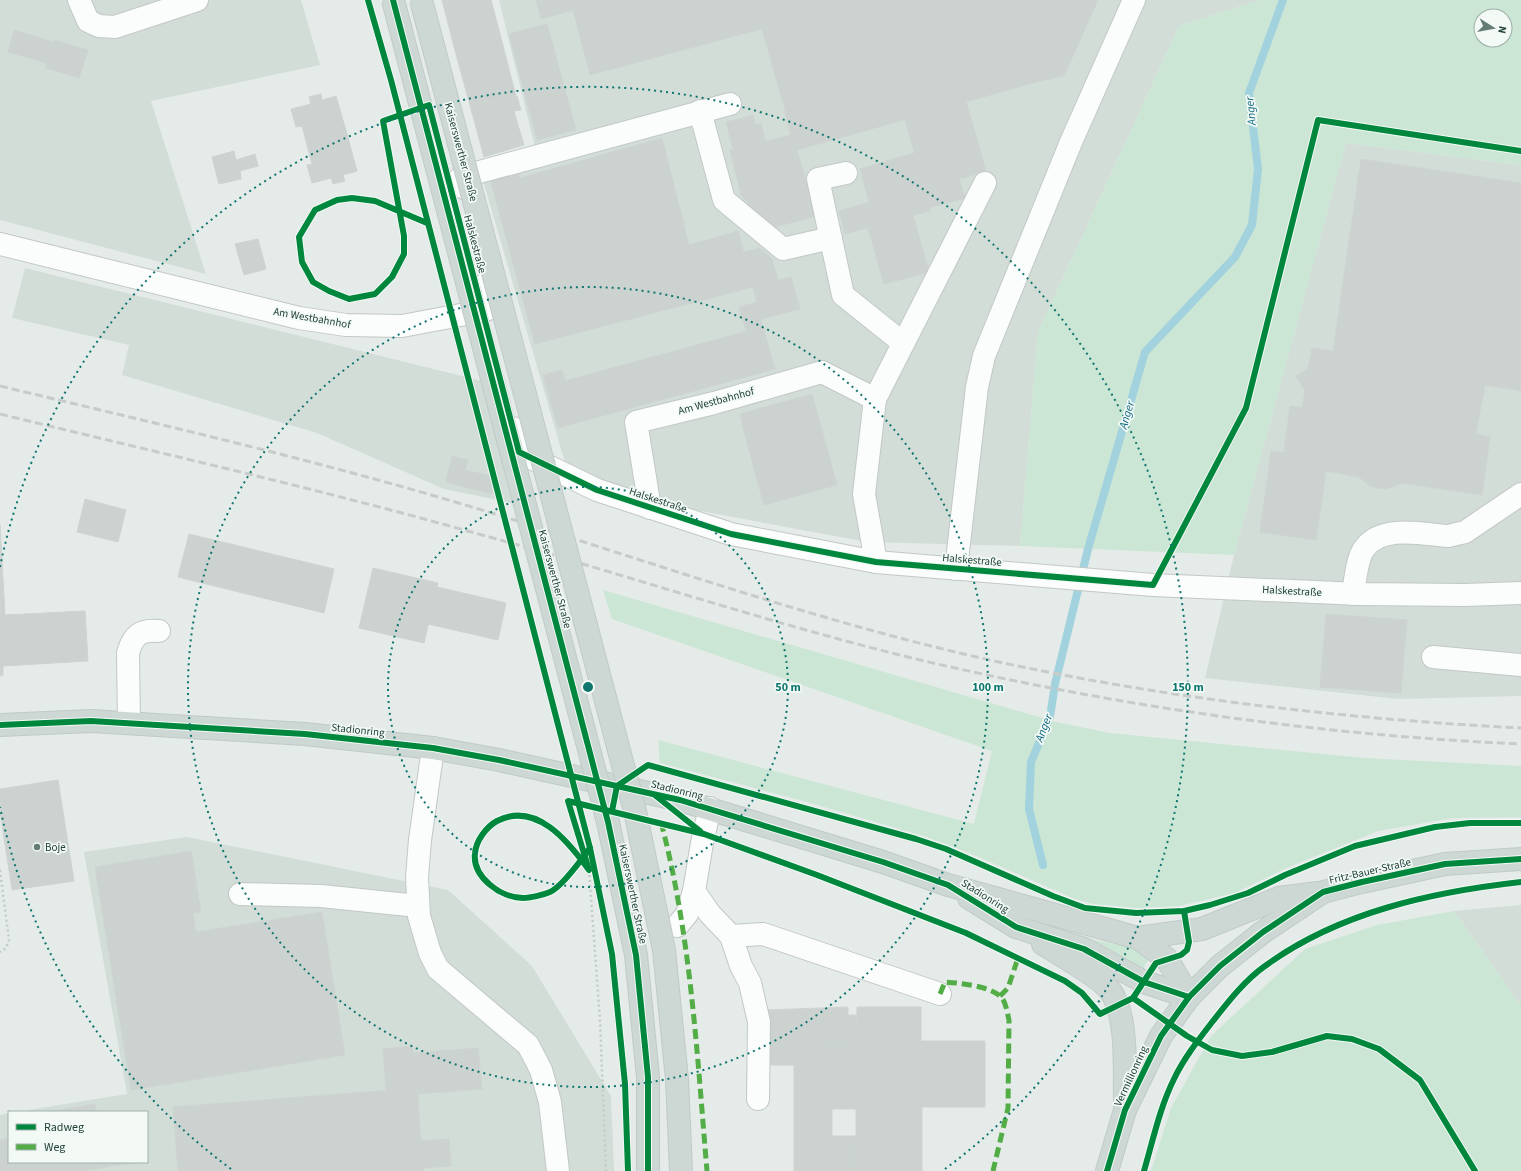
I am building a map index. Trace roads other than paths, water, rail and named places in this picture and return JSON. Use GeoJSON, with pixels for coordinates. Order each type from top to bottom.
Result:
{"type":"FeatureCollection","features":[{"type":"Feature","properties":{"kind":"main road","name":"Kaiserswerther Straße"},"geometry":{"type":"LineString","coordinates":[[393,0],[608,822],[636,955],[648,1077],[648,1171]]}},
{"type":"Feature","properties":{"kind":"main road","name":"Kaiserswerther Straße"},"geometry":{"type":"LineString","coordinates":[[421,0],[635,811],[664,950],[677,1078],[681,1171]]}},
{"type":"Feature","properties":{"kind":"main road","name":"Stadionring"},"geometry":{"type":"LineString","coordinates":[[0,725],[91,721],[305,734],[433,748],[506,762],[710,808],[948,885],[1138,938],[1167,959],[1189,997]]}},
{"type":"Feature","properties":{"kind":"main road","name":"Fritz-Bauer-Straße"},"geometry":{"type":"LineString","coordinates":[[1189,997],[1220,966],[1262,932],[1323,892],[1445,864],[1521,859]]}},
{"type":"Feature","properties":{"kind":"main road","name":"Stadionring"},"geometry":{"type":"LineString","coordinates":[[948,885],[1016,927],[1084,950],[1144,982],[1189,997]]}},
{"type":"Feature","properties":{"kind":"main road"},"geometry":{"type":"LineString","coordinates":[[1138,938],[1202,929],[1279,898],[1323,892]]}},
{"type":"Feature","properties":{"kind":"main road"},"geometry":{"type":"LineString","coordinates":[[1016,927],[1076,965],[1109,989],[1117,1006],[1124,1034],[1125,1110]]}},
{"type":"Feature","properties":{"kind":"main road","name":"Vermillionring"},"geometry":{"type":"LineString","coordinates":[[1107,1171],[1125,1110],[1161,1036],[1189,997]]}},
{"type":"Feature","properties":{"kind":"street"},"geometry":{"type":"LineString","coordinates":[[80,0],[88,21],[99,26],[115,27],[197,0]]}},
{"type":"Feature","properties":{"kind":"street","name":"Halskestraße"},"geometry":{"type":"LineString","coordinates":[[399,0],[519,452],[597,490],[731,534],[876,562],[1098,581],[1353,594],[1465,595],[1521,593]]}},
{"type":"Feature","properties":{"kind":"street"},"geometry":{"type":"LineString","coordinates":[[414,0],[494,307],[482,312]]}},
{"type":"Feature","properties":{"kind":"street"},"geometry":{"type":"LineString","coordinates":[[956,569],[977,387],[984,356],[1071,142],[1134,0]]}},
{"type":"Feature","properties":{"kind":"street"},"geometry":{"type":"LineString","coordinates":[[461,176],[730,104]]}},
{"type":"Feature","properties":{"kind":"street"},"geometry":{"type":"LineString","coordinates":[[700,111],[724,200],[783,248],[830,238]]}},
{"type":"Feature","properties":{"kind":"street"},"geometry":{"type":"LineString","coordinates":[[846,173],[818,179],[843,295],[904,343]]}},
{"type":"Feature","properties":{"kind":"street"},"geometry":{"type":"LineString","coordinates":[[876,562],[864,494],[875,399],[985,183]]}},
{"type":"Feature","properties":{"kind":"street","name":"Am Westbahnhof"},"geometry":{"type":"LineString","coordinates":[[0,244],[299,318],[346,325],[402,326],[482,312]]}},
{"type":"Feature","properties":{"kind":"street","name":"Am Westbahnhof"},"geometry":{"type":"LineString","coordinates":[[650,508],[636,422],[714,403],[822,372],[875,399]]}},
{"type":"Feature","properties":{"kind":"street"},"geometry":{"type":"LineString","coordinates":[[1353,594],[1363,549],[1378,537],[1390,533],[1448,536],[1456,535],[1465,532],[1521,494]]}},
{"type":"Feature","properties":{"kind":"street"},"geometry":{"type":"LineString","coordinates":[[129,724],[128,653],[131,642],[138,635],[147,630],[159,631]]}},
{"type":"Feature","properties":{"kind":"street"},"geometry":{"type":"LineString","coordinates":[[1433,657],[1521,664]]}},
{"type":"Feature","properties":{"kind":"street"},"geometry":{"type":"LineString","coordinates":[[433,748],[420,840],[417,877],[419,916],[430,953],[438,969],[528,1045],[541,1070],[550,1102],[558,1171]]}},
{"type":"Feature","properties":{"kind":"street"},"geometry":{"type":"LineString","coordinates":[[677,926],[687,914],[694,891],[702,843],[710,808]]}},
{"type":"Feature","properties":{"kind":"street"},"geometry":{"type":"LineString","coordinates":[[694,891],[710,914],[731,936],[741,966],[750,983],[756,1003],[759,1022],[758,1099]]}},
{"type":"Feature","properties":{"kind":"street"},"geometry":{"type":"LineString","coordinates":[[240,894],[321,896],[418,906]]}},
{"type":"Feature","properties":{"kind":"street"},"geometry":{"type":"LineString","coordinates":[[731,936],[763,934],[940,994]]}},
{"type":"Feature","properties":{"kind":"waterway","name":"Anger"},"geometry":{"type":"LineString","coordinates":[[1043,865],[1029,809],[1031,762],[1050,717],[1055,684],[1088,549],[1145,352],[1235,257],[1252,225],[1258,169],[1249,93],[1283,0]]}},
{"type":"Feature","properties":{"kind":"railway"},"geometry":{"type":"LineString","coordinates":[[0,386],[237,443],[413,490],[538,527],[800,610],[866,629],[999,662],[1129,687],[1259,706],[1390,719],[1521,728]]}},
{"type":"Feature","properties":{"kind":"railway"},"geometry":{"type":"LineString","coordinates":[[0,414],[291,484],[406,514],[521,546],[859,645],[991,676],[1141,704],[1292,726],[1368,734],[1521,744]]}},
{"type":"Feature","properties":{"kind":"place","name":"Boje"},"geometry":{"type":"Point","coordinates":[37,847]}}]}
